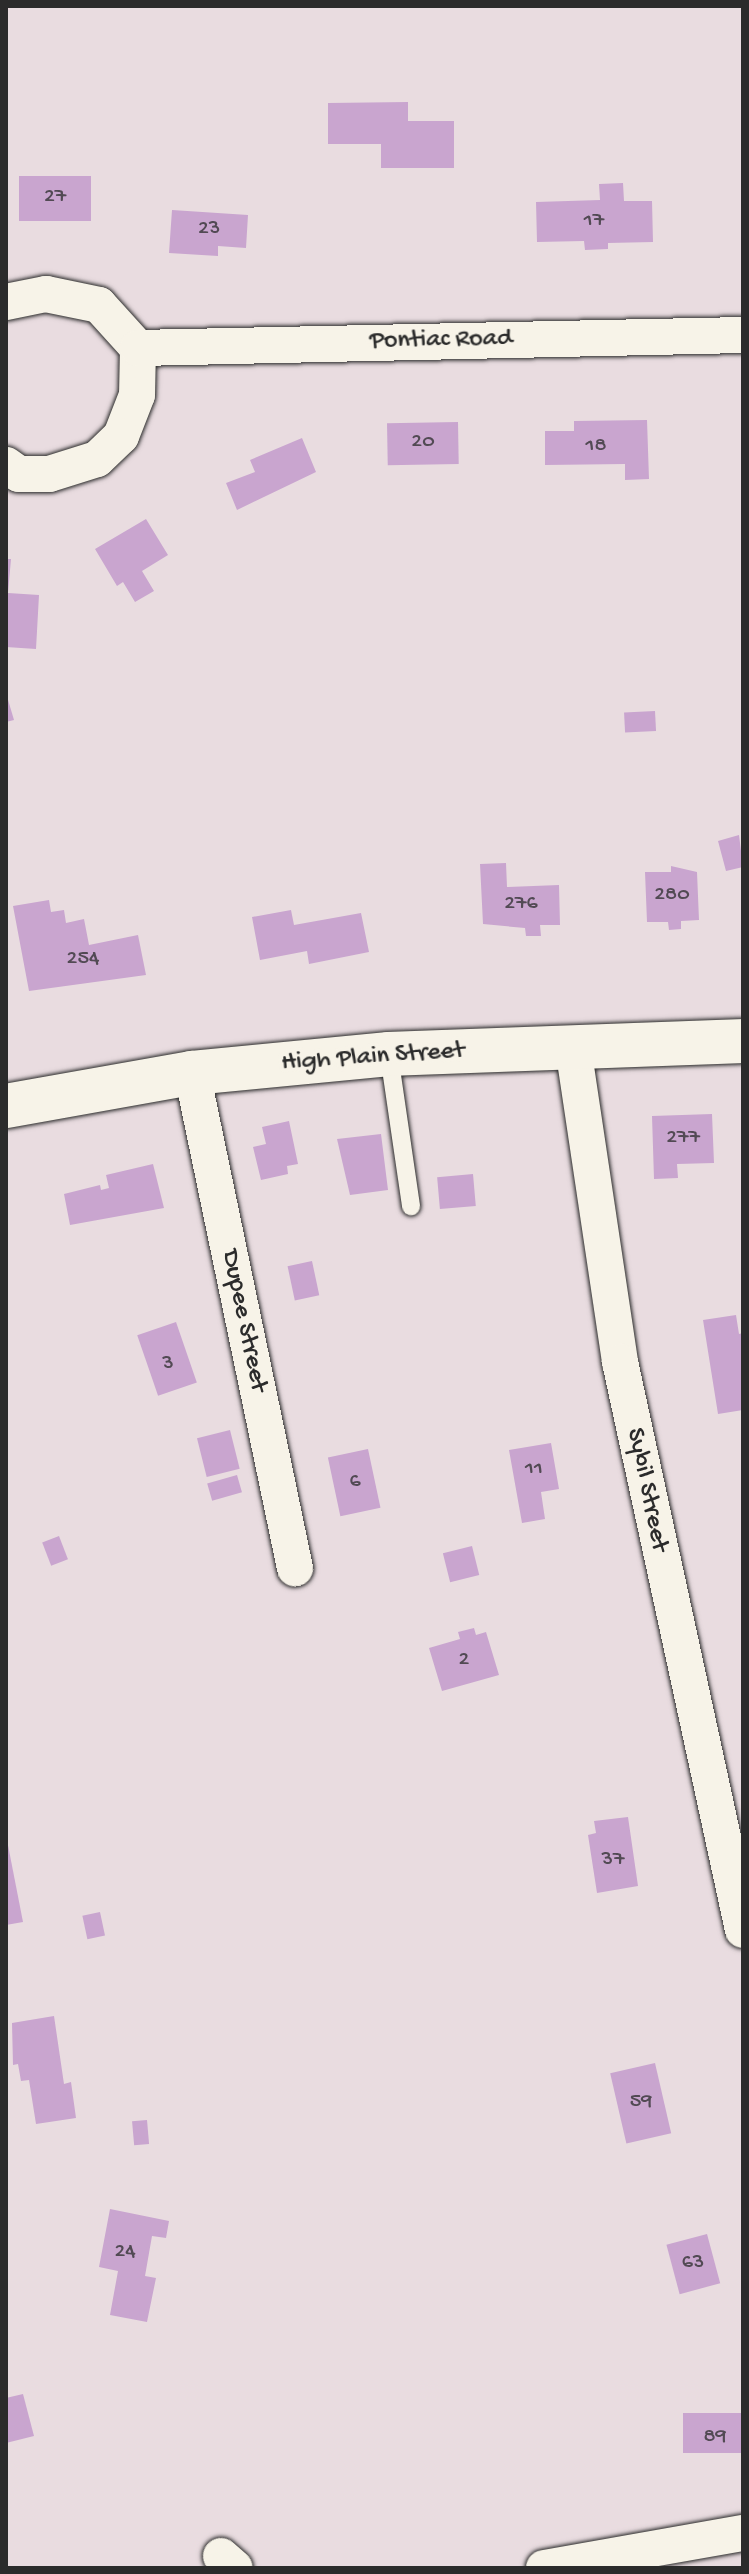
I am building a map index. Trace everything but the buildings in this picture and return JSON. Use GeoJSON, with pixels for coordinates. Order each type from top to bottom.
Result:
{"type":"FeatureCollection","features":[{"type":"Feature","properties":{"kind":"main road","name":"High Plain Street"},"geometry":{"type":"LineString","coordinates":[[6,1106],[192,1073],[389,1054],[743,1041]]}},
{"type":"Feature","properties":{"kind":"street"},"geometry":{"type":"LineString","coordinates":[[6,302],[46,294],[99,305],[138,348],[137,395],[121,436],[97,459],[49,474],[19,474],[6,465]]}},
{"type":"Feature","properties":{"kind":"street","name":"Pontiac Road"},"geometry":{"type":"LineString","coordinates":[[138,348],[743,335]]}},
{"type":"Feature","properties":{"kind":"street","name":"Sybil Street"},"geometry":{"type":"LineString","coordinates":[[573,1047],[620,1362],[743,1930]]}},
{"type":"Feature","properties":{"kind":"street","name":"Dupee Street"},"geometry":{"type":"LineString","coordinates":[[192,1073],[295,1568]]}},
{"type":"Feature","properties":{"kind":"street"},"geometry":{"type":"LineString","coordinates":[[544,2568],[743,2533]]}},
{"type":"Feature","properties":{"kind":"lane"},"geometry":{"type":"LineString","coordinates":[[389,1054],[411,1206]]}}]}
